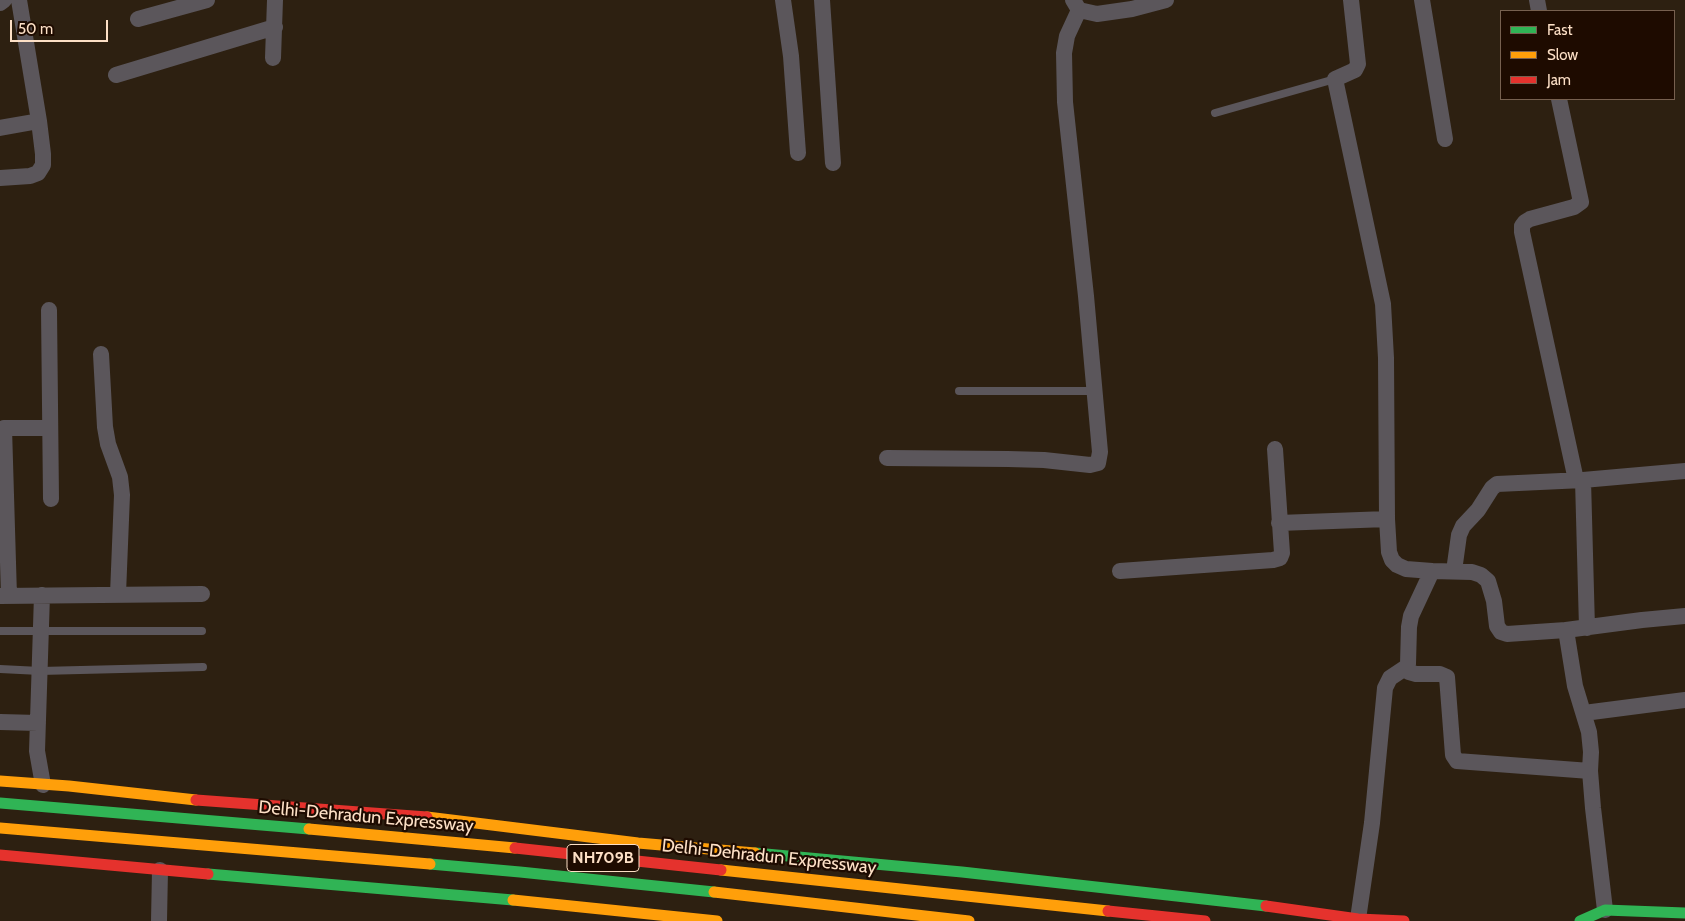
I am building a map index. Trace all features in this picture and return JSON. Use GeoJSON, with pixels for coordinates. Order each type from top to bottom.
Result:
{"type":"FeatureCollection","features":[{"type":"Feature","properties":{"kind":"main road"},"geometry":{"type":"LineString","coordinates":[[0,782],[422,817],[638,843],[962,872],[1270,907],[1358,920],[1404,921]]}},
{"type":"Feature","properties":{"kind":"main road","name":"Delhi-Dehradun Expressway"},"geometry":{"type":"LineString","coordinates":[[0,803],[521,849],[1205,921]]}},
{"type":"Feature","properties":{"kind":"main road","name":"NH709B"},"geometry":{"type":"LineString","coordinates":[[0,828],[520,872],[969,921]]}},
{"type":"Feature","properties":{"kind":"main road"},"geometry":{"type":"LineString","coordinates":[[0,855],[717,921]]}},
{"type":"Feature","properties":{"kind":"main road"},"geometry":{"type":"LineString","coordinates":[[1580,921],[1605,910],[1685,913]]}},
{"type":"Feature","properties":{"kind":"street"},"geometry":{"type":"LineString","coordinates":[[0,3],[4,0]]}},
{"type":"Feature","properties":{"kind":"street"},"geometry":{"type":"LineString","coordinates":[[0,178],[30,176],[38,173],[42,165],[43,154],[39,121],[19,0]]}},
{"type":"Feature","properties":{"kind":"street"},"geometry":{"type":"LineString","coordinates":[[138,19],[207,0]]}},
{"type":"Feature","properties":{"kind":"street"},"geometry":{"type":"LineString","coordinates":[[273,58],[275,0]]}},
{"type":"Feature","properties":{"kind":"street"},"geometry":{"type":"LineString","coordinates":[[784,0],[791,56],[798,153]]}},
{"type":"Feature","properties":{"kind":"street"},"geometry":{"type":"LineString","coordinates":[[822,0],[833,163]]}},
{"type":"Feature","properties":{"kind":"street"},"geometry":{"type":"LineString","coordinates":[[887,458],[1008,458],[1094,465],[1098,463],[1100,452],[1086,296],[1065,102],[1064,53],[1076,5],[1086,13],[1097,14],[1132,9],[1166,0]]}},
{"type":"Feature","properties":{"kind":"street"},"geometry":{"type":"LineString","coordinates":[[1351,0],[1358,64],[1355,70],[1335,79],[1383,304],[1386,358],[1387,519],[1389,552],[1392,560],[1397,565],[1406,569],[1472,572],[1481,575],[1488,581],[1494,601],[1497,626],[1500,632],[1507,634],[1587,628],[1685,616]]}},
{"type":"Feature","properties":{"kind":"street"},"geometry":{"type":"LineString","coordinates":[[1422,0],[1445,138]]}},
{"type":"Feature","properties":{"kind":"street"},"geometry":{"type":"LineString","coordinates":[[116,75],[275,27]]}},
{"type":"Feature","properties":{"kind":"street"},"geometry":{"type":"LineString","coordinates":[[1560,100],[1581,202],[1574,207],[1530,219],[1522,226],[1522,232],[1579,480],[1587,628]]}},
{"type":"Feature","properties":{"kind":"street"},"geometry":{"type":"LineString","coordinates":[[0,128],[39,121]]}},
{"type":"Feature","properties":{"kind":"street"},"geometry":{"type":"LineString","coordinates":[[49,310],[51,499]]}},
{"type":"Feature","properties":{"kind":"street"},"geometry":{"type":"LineString","coordinates":[[101,354],[105,427],[108,444],[120,478],[122,495],[118,594]]}},
{"type":"Feature","properties":{"kind":"street"},"geometry":{"type":"LineString","coordinates":[[50,428],[2,428],[4,596],[202,594]]}},
{"type":"Feature","properties":{"kind":"street"},"geometry":{"type":"LineString","coordinates":[[1120,571],[1277,560],[1280,558],[1282,553],[1275,449]]}},
{"type":"Feature","properties":{"kind":"street"},"geometry":{"type":"LineString","coordinates":[[1454,571],[1459,535],[1463,526],[1478,510],[1492,488],[1497,484],[1579,480],[1685,471]]}},
{"type":"Feature","properties":{"kind":"street"},"geometry":{"type":"LineString","coordinates":[[1279,522],[1387,519]]}},
{"type":"Feature","properties":{"kind":"street"},"geometry":{"type":"LineString","coordinates":[[1358,920],[1372,823],[1385,688],[1390,678],[1405,668],[1409,658],[1411,616],[1432,571]]}},
{"type":"Feature","properties":{"kind":"street"},"geometry":{"type":"LineString","coordinates":[[42,595],[37,751],[43,785]]}},
{"type":"Feature","properties":{"kind":"street"},"geometry":{"type":"LineString","coordinates":[[1566,630],[1575,686],[1590,739],[1592,808],[1605,910]]}},
{"type":"Feature","properties":{"kind":"street"},"geometry":{"type":"LineString","coordinates":[[1405,668],[1409,672],[1416,674],[1440,674],[1447,677],[1453,755],[1457,761],[1590,771]]}},
{"type":"Feature","properties":{"kind":"street"},"geometry":{"type":"LineString","coordinates":[[1584,713],[1685,700]]}},
{"type":"Feature","properties":{"kind":"street"},"geometry":{"type":"LineString","coordinates":[[0,722],[38,723]]}},
{"type":"Feature","properties":{"kind":"street"},"geometry":{"type":"LineString","coordinates":[[159,921],[160,870]]}},
{"type":"Feature","properties":{"kind":"lane"},"geometry":{"type":"LineString","coordinates":[[1214,113],[1335,79]]}},
{"type":"Feature","properties":{"kind":"lane"},"geometry":{"type":"LineString","coordinates":[[959,391],[1094,391]]}},
{"type":"Feature","properties":{"kind":"lane"},"geometry":{"type":"LineString","coordinates":[[0,631],[202,631]]}},
{"type":"Feature","properties":{"kind":"lane"},"geometry":{"type":"LineString","coordinates":[[0,670],[203,668]]}},
{"type":"Feature","properties":{"kind":"traffic: fast"},"geometry":{"type":"LineString","coordinates":[[0,803],[309,829]]}},
{"type":"Feature","properties":{"kind":"traffic: fast"},"geometry":{"type":"LineString","coordinates":[[755,853],[962,872],[1266,906]]}},
{"type":"Feature","properties":{"kind":"traffic: fast"},"geometry":{"type":"LineString","coordinates":[[430,864],[714,892]]}},
{"type":"Feature","properties":{"kind":"traffic: fast"},"geometry":{"type":"LineString","coordinates":[[208,874],[513,900]]}},
{"type":"Feature","properties":{"kind":"traffic: fast"},"geometry":{"type":"LineString","coordinates":[[1580,921],[1605,910],[1685,913]]}},
{"type":"Feature","properties":{"kind":"traffic: slow"},"geometry":{"type":"LineString","coordinates":[[0,781],[69,786],[196,800]]}},
{"type":"Feature","properties":{"kind":"traffic: slow"},"geometry":{"type":"LineString","coordinates":[[427,817],[638,843],[755,853]]}},
{"type":"Feature","properties":{"kind":"traffic: slow"},"geometry":{"type":"LineString","coordinates":[[0,828],[430,864]]}},
{"type":"Feature","properties":{"kind":"traffic: slow"},"geometry":{"type":"LineString","coordinates":[[309,829],[515,848]]}},
{"type":"Feature","properties":{"kind":"traffic: slow"},"geometry":{"type":"LineString","coordinates":[[721,870],[1108,911]]}},
{"type":"Feature","properties":{"kind":"traffic: slow"},"geometry":{"type":"LineString","coordinates":[[714,892],[969,921]]}},
{"type":"Feature","properties":{"kind":"traffic: slow"},"geometry":{"type":"LineString","coordinates":[[513,900],[717,921]]}},
{"type":"Feature","properties":{"kind":"traffic: jam"},"geometry":{"type":"LineString","coordinates":[[196,800],[427,817]]}},
{"type":"Feature","properties":{"kind":"traffic: jam"},"geometry":{"type":"LineString","coordinates":[[515,848],[721,870]]}},
{"type":"Feature","properties":{"kind":"traffic: jam"},"geometry":{"type":"LineString","coordinates":[[0,855],[208,874]]}},
{"type":"Feature","properties":{"kind":"traffic: jam"},"geometry":{"type":"LineString","coordinates":[[1266,906],[1358,919],[1404,921]]}},
{"type":"Feature","properties":{"kind":"traffic: jam"},"geometry":{"type":"LineString","coordinates":[[1108,911],[1205,921]]}}]}
